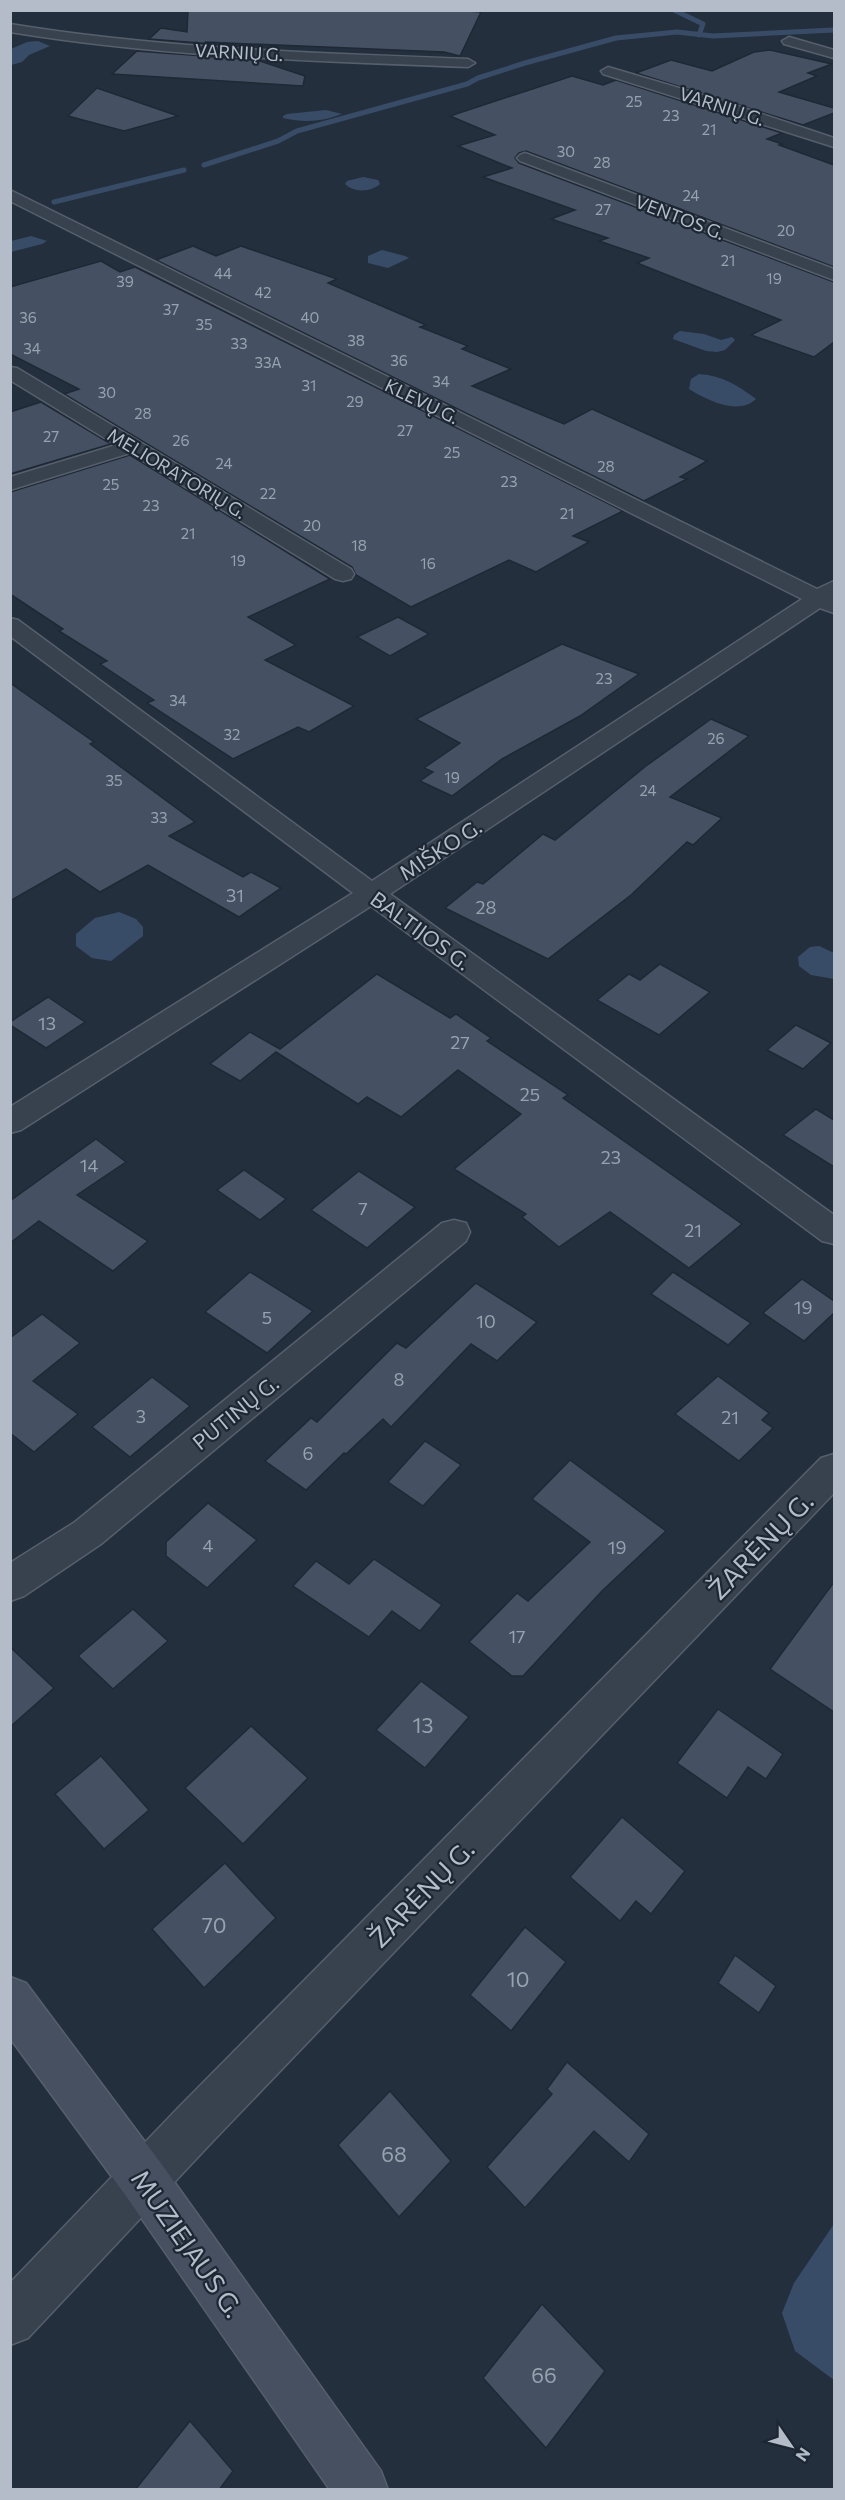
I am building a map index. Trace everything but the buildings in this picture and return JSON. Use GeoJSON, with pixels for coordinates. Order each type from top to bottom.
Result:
{"type":"FeatureCollection","features":[{"type":"Feature","properties":{"kind":"main road","name":"MUZIEJAUS G."},"geometry":{"type":"LineString","coordinates":[[10,1999],[143,2179],[363,2490]]}},
{"type":"Feature","properties":{"kind":"street","name":"VARNIŲ G."},"geometry":{"type":"LineString","coordinates":[[10,28],[52,36],[178,50],[468,63]]}},
{"type":"Feature","properties":{"kind":"street"},"geometry":{"type":"LineString","coordinates":[[789,41],[834,54]]}},
{"type":"Feature","properties":{"kind":"street","name":"VARNIŲ G."},"geometry":{"type":"LineString","coordinates":[[608,71],[718,104],[834,143]]}},
{"type":"Feature","properties":{"kind":"street","name":"VENTOS G."},"geometry":{"type":"LineString","coordinates":[[525,158],[834,275]]}},
{"type":"Feature","properties":{"kind":"street","name":"KLEVŲ G."},"geometry":{"type":"LineString","coordinates":[[10,195],[829,598]]}},
{"type":"Feature","properties":{"kind":"street","name":"MELIORATORIŲ G."},"geometry":{"type":"LineString","coordinates":[[10,372],[343,574]]}},
{"type":"Feature","properties":{"kind":"street"},"geometry":{"type":"LineString","coordinates":[[10,484],[132,446]]}},
{"type":"Feature","properties":{"kind":"street","name":"MIŠKO G."},"geometry":{"type":"LineString","coordinates":[[10,1122],[829,598]]}},
{"type":"Feature","properties":{"kind":"street","name":"BALTIJOS G."},"geometry":{"type":"LineString","coordinates":[[10,625],[834,1232]]}},
{"type":"Feature","properties":{"kind":"street","name":"PUTINŲ G."},"geometry":{"type":"LineString","coordinates":[[10,1584],[88,1533],[454,1232]]}},
{"type":"Feature","properties":{"kind":"street","name":"ŽARĖNŲ G."},"geometry":{"type":"LineString","coordinates":[[10,2320],[143,2179],[834,1469]]}},
{"type":"Feature","properties":{"kind":"water"},"geometry":{"type":"Polygon","coordinates":[[[38,41],[50,46],[29,55],[22,62],[11,65],[11,49],[27,42],[38,41]]]}},
{"type":"Feature","properties":{"kind":"water"},"geometry":{"type":"Polygon","coordinates":[[[326,110],[342,114],[313,121],[283,118],[287,114],[326,110]]]}},
{"type":"Feature","properties":{"kind":"water"},"geometry":{"type":"Polygon","coordinates":[[[363,177],[378,180],[380,184],[372,189],[362,190],[353,189],[345,184],[347,181],[363,177]]]}},
{"type":"Feature","properties":{"kind":"water"},"geometry":{"type":"Polygon","coordinates":[[[31,236],[47,241],[11,252],[11,241],[31,236]]]}},
{"type":"Feature","properties":{"kind":"water"},"geometry":{"type":"Polygon","coordinates":[[[382,250],[409,258],[388,268],[368,263],[368,256],[382,250]]]}},
{"type":"Feature","properties":{"kind":"water"},"geometry":{"type":"Polygon","coordinates":[[[680,331],[704,334],[721,340],[732,337],[735,340],[725,350],[706,351],[673,339],[674,335],[680,331]]]}},
{"type":"Feature","properties":{"kind":"water"},"geometry":{"type":"Polygon","coordinates":[[[699,374],[729,382],[756,399],[749,404],[732,406],[705,398],[689,389],[691,379],[699,374]]]}},
{"type":"Feature","properties":{"kind":"water"},"geometry":{"type":"Polygon","coordinates":[[[119,912],[136,919],[143,927],[143,936],[111,961],[92,958],[76,946],[76,934],[95,918],[119,912]]]}},
{"type":"Feature","properties":{"kind":"water"},"geometry":{"type":"Polygon","coordinates":[[[819,946],[834,953],[834,979],[811,975],[799,966],[798,957],[810,947],[819,946]]]}},
{"type":"Feature","properties":{"kind":"water"},"geometry":{"type":"Polygon","coordinates":[[[834,2224],[834,2380],[795,2351],[782,2313],[794,2283],[834,2224]]]}},
{"type":"Feature","properties":{"kind":"waterway"},"geometry":{"type":"LineString","coordinates":[[674,10],[703,24],[699,34]]}},
{"type":"Feature","properties":{"kind":"waterway"},"geometry":{"type":"LineString","coordinates":[[699,34],[713,36],[834,30]]}},
{"type":"Feature","properties":{"kind":"waterway"},"geometry":{"type":"LineString","coordinates":[[204,165],[278,141],[297,131],[467,84],[478,78],[525,63],[616,38],[677,32],[699,34]]}},
{"type":"Feature","properties":{"kind":"waterway"},"geometry":{"type":"LineString","coordinates":[[54,202],[184,170]]}}]}
